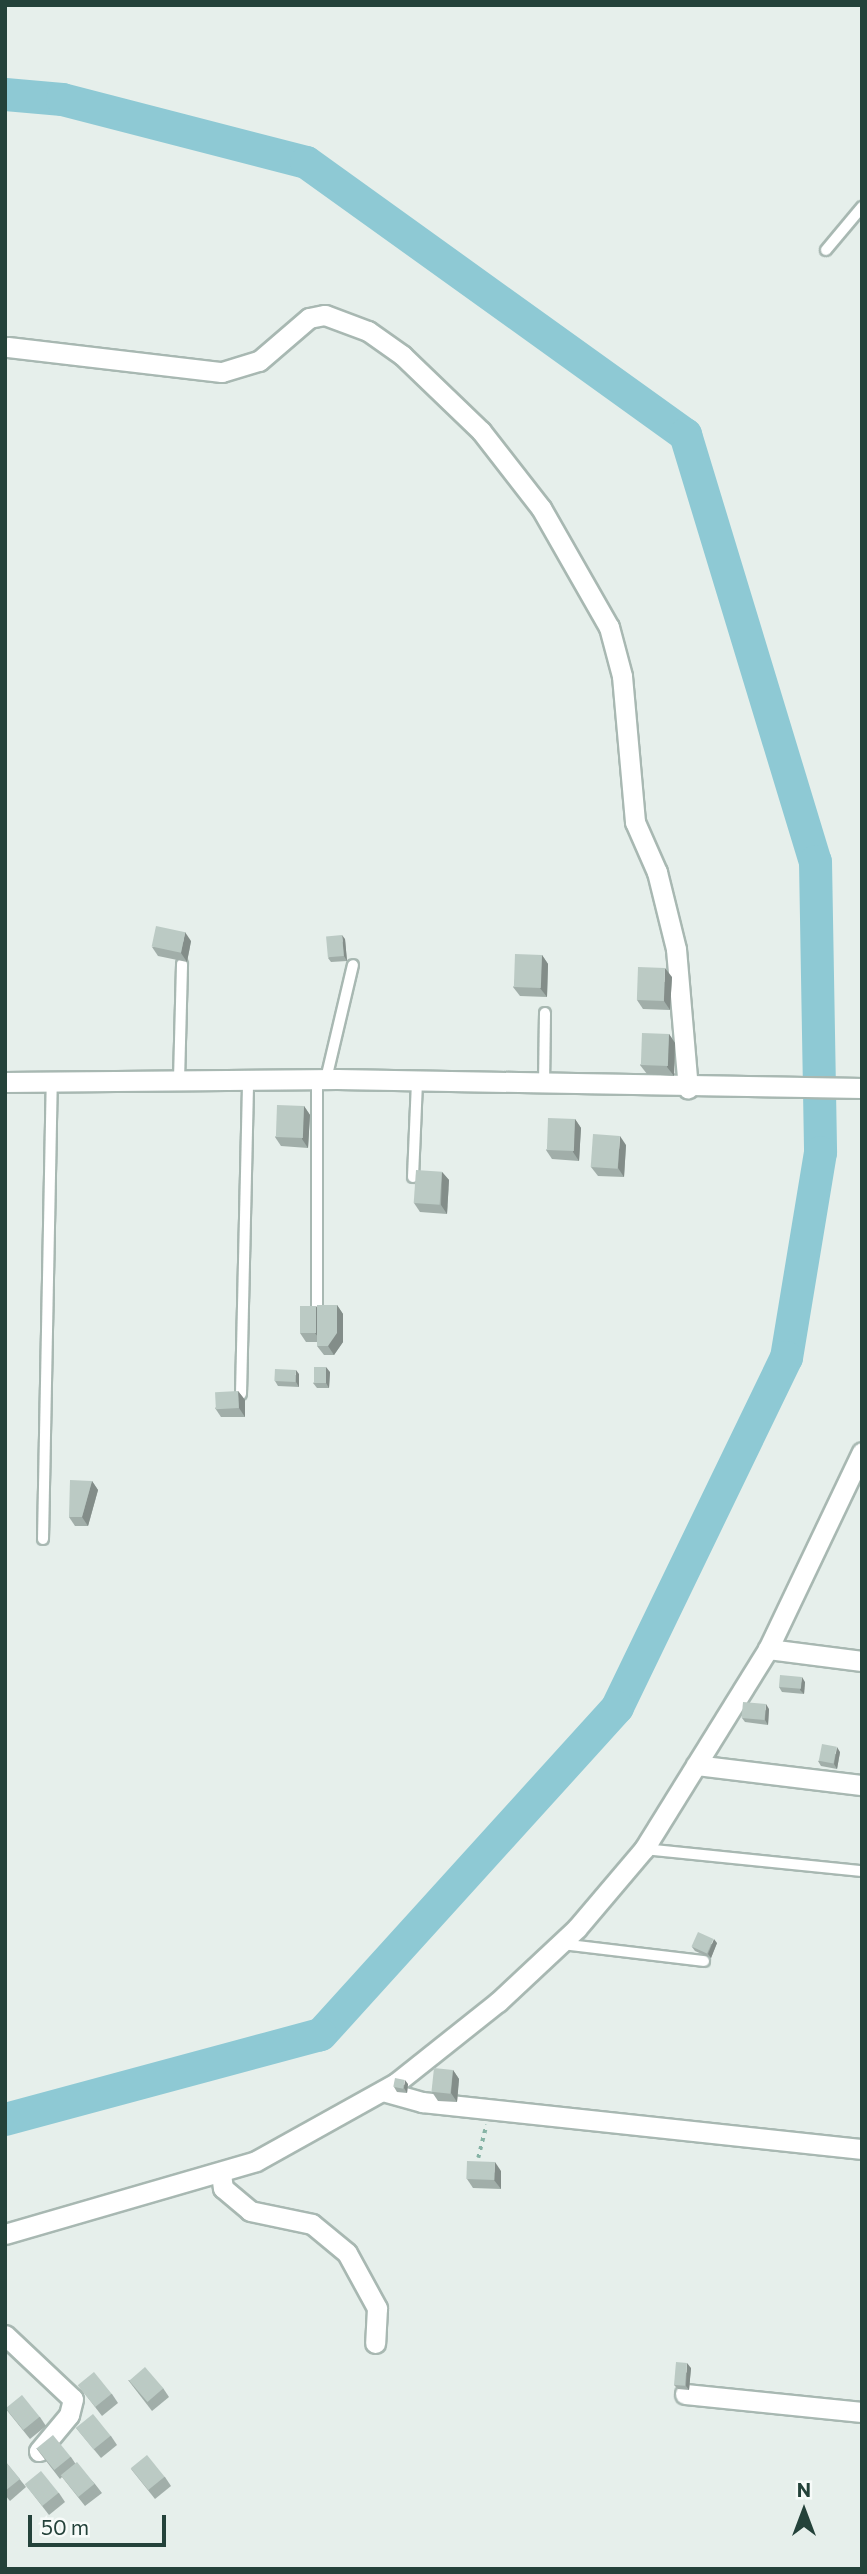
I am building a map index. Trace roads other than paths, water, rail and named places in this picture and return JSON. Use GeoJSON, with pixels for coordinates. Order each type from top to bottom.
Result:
{"type":"FeatureCollection","features":[{"type":"Feature","properties":{"kind":"street"},"geometry":{"type":"LineString","coordinates":[[8,347],[222,372],[260,361],[309,318],[325,315],[368,331],[402,355],[481,431],[541,508],[609,627],[622,676],[635,822],[657,872],[676,948],[688,1088]]}},
{"type":"Feature","properties":{"kind":"street"},"geometry":{"type":"LineString","coordinates":[[5,1082],[322,1079],[688,1088],[779,1083],[862,1088]]}},
{"type":"Feature","properties":{"kind":"street"},"geometry":{"type":"LineString","coordinates":[[5,2234],[221,2174],[383,2091],[560,1944],[644,1849],[768,1649],[862,1451]]}},
{"type":"Feature","properties":{"kind":"street"},"geometry":{"type":"LineString","coordinates":[[768,1649],[862,1661]]}},
{"type":"Feature","properties":{"kind":"street"},"geometry":{"type":"LineString","coordinates":[[696,1765],[862,1786]]}},
{"type":"Feature","properties":{"kind":"street"},"geometry":{"type":"LineString","coordinates":[[383,2091],[489,2109],[862,2148]]}},
{"type":"Feature","properties":{"kind":"street"},"geometry":{"type":"LineString","coordinates":[[221,2174],[223,2189],[250,2211],[312,2224],[347,2253],[377,2308],[375,2343]]}},
{"type":"Feature","properties":{"kind":"street"},"geometry":{"type":"LineString","coordinates":[[5,2334],[73,2399],[69,2415],[39,2451]]}},
{"type":"Feature","properties":{"kind":"street"},"geometry":{"type":"LineString","coordinates":[[685,2394],[862,2412]]}},
{"type":"Feature","properties":{"kind":"lane"},"geometry":{"type":"LineString","coordinates":[[826,250],[862,207]]}},
{"type":"Feature","properties":{"kind":"lane"},"geometry":{"type":"LineString","coordinates":[[178,1080],[181,964]]}},
{"type":"Feature","properties":{"kind":"lane"},"geometry":{"type":"LineString","coordinates":[[317,1309],[322,1079],[353,964]]}},
{"type":"Feature","properties":{"kind":"lane"},"geometry":{"type":"LineString","coordinates":[[544,1085],[545,1013]]}},
{"type":"Feature","properties":{"kind":"lane"},"geometry":{"type":"LineString","coordinates":[[241,1394],[248,1080]]}},
{"type":"Feature","properties":{"kind":"lane"},"geometry":{"type":"LineString","coordinates":[[413,1177],[417,1081]]}},
{"type":"Feature","properties":{"kind":"lane"},"geometry":{"type":"LineString","coordinates":[[43,1539],[52,1082]]}},
{"type":"Feature","properties":{"kind":"lane"},"geometry":{"type":"LineString","coordinates":[[644,1849],[862,1871]]}},
{"type":"Feature","properties":{"kind":"lane"},"geometry":{"type":"LineString","coordinates":[[560,1944],[704,1961]]}},
{"type":"Feature","properties":{"kind":"waterway"},"geometry":{"type":"LineString","coordinates":[[5,94],[62,99],[306,162],[685,434],[815,861],[820,1152],[786,1357],[617,1707],[320,2034],[5,2119]]}}]}
